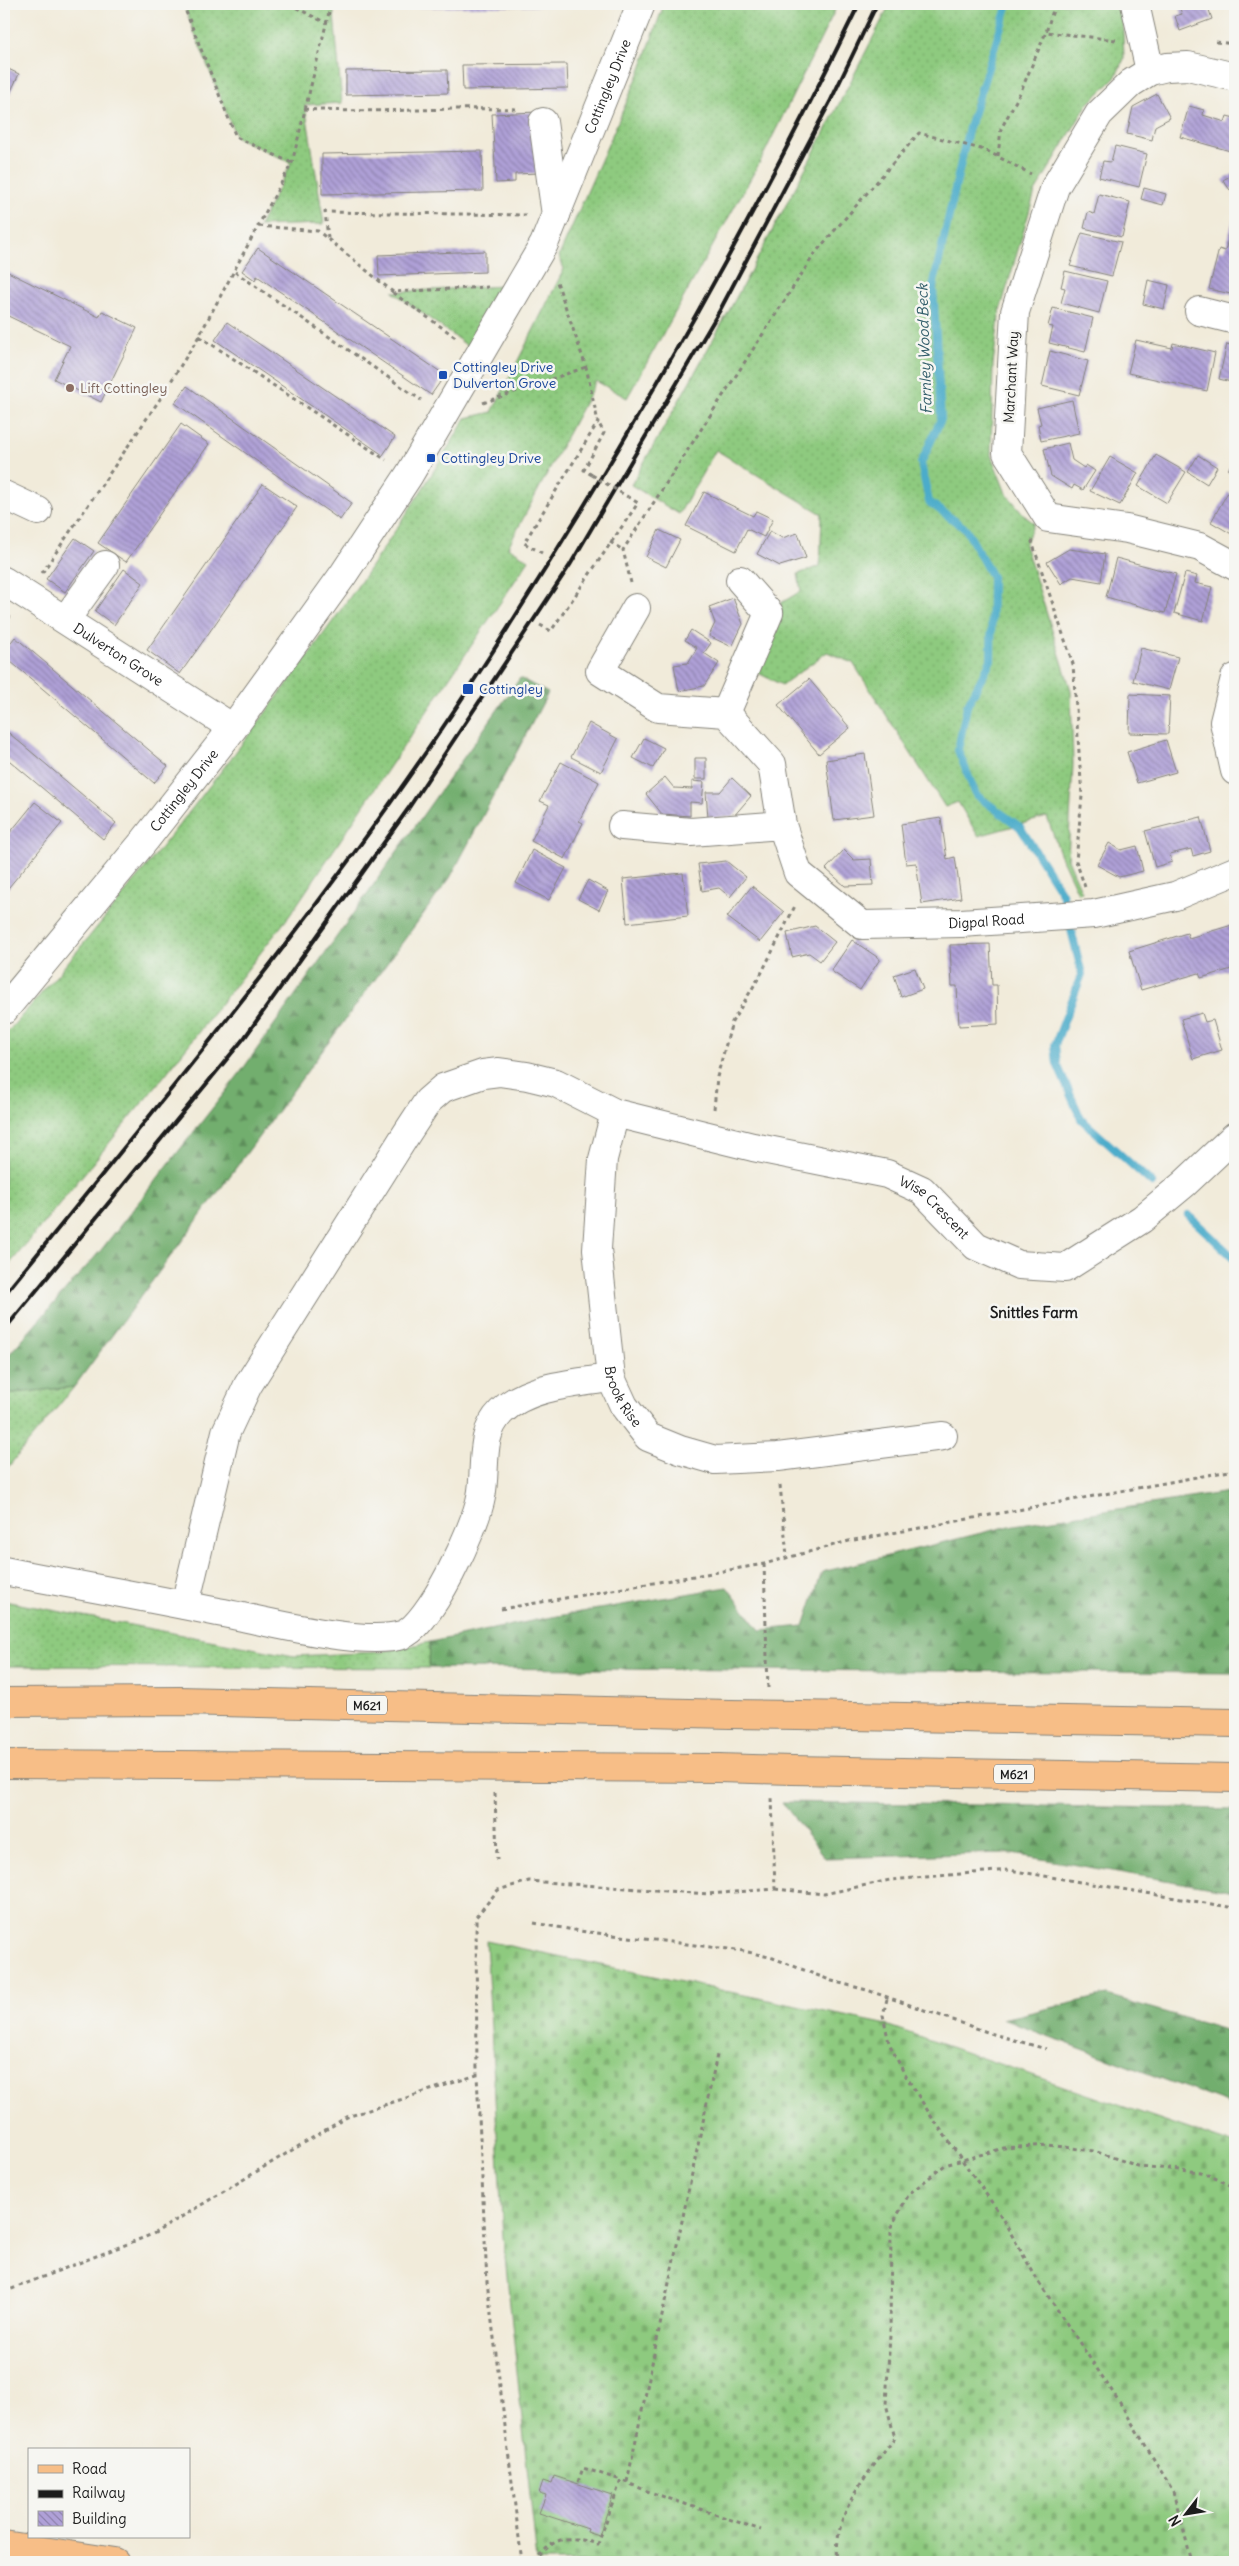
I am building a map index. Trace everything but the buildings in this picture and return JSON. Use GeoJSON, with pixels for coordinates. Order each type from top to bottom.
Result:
{"type":"FeatureCollection","features":[{"type":"Feature","properties":{"kind":"main road","name":"M621"},"geometry":{"type":"LineString","coordinates":[[4,1702],[179,1701],[730,1714],[1235,1723]]}},
{"type":"Feature","properties":{"kind":"main road","name":"M621"},"geometry":{"type":"LineString","coordinates":[[4,1764],[718,1768],[1235,1778]]}},
{"type":"Feature","properties":{"kind":"main road"},"geometry":{"type":"LineString","coordinates":[[4,2545],[115,2562]]}},
{"type":"Feature","properties":{"kind":"street"},"geometry":{"type":"LineString","coordinates":[[628,4],[631,31]]}},
{"type":"Feature","properties":{"kind":"street","name":"Cottingley Drive"},"geometry":{"type":"LineString","coordinates":[[4,1010],[145,840],[233,728],[343,575],[409,475],[544,244],[641,4]]}},
{"type":"Feature","properties":{"kind":"street"},"geometry":{"type":"LineString","coordinates":[[1135,4],[1150,71]]}},
{"type":"Feature","properties":{"kind":"street","name":"Marchant Way"},"geometry":{"type":"LineString","coordinates":[[1048,518],[1007,453],[1015,312],[1055,187],[1099,114],[1131,83],[1150,71],[1167,67],[1188,66],[1235,77]]}},
{"type":"Feature","properties":{"kind":"street"},"geometry":{"type":"LineString","coordinates":[[535,116],[556,215]]}},
{"type":"Feature","properties":{"kind":"street"},"geometry":{"type":"LineString","coordinates":[[1199,311],[1235,320]]}},
{"type":"Feature","properties":{"kind":"street"},"geometry":{"type":"LineString","coordinates":[[4,495],[38,511]]}},
{"type":"Feature","properties":{"kind":"street"},"geometry":{"type":"LineString","coordinates":[[1048,518],[1127,529],[1200,547],[1235,566]]}},
{"type":"Feature","properties":{"kind":"street"},"geometry":{"type":"LineString","coordinates":[[66,619],[105,565]]}},
{"type":"Feature","properties":{"kind":"street"},"geometry":{"type":"LineString","coordinates":[[636,608],[600,671],[658,708],[726,713],[769,612],[740,580]]}},
{"type":"Feature","properties":{"kind":"street","name":"Dulverton Grove"},"geometry":{"type":"LineString","coordinates":[[4,581],[66,619],[233,728]]}},
{"type":"Feature","properties":{"kind":"street"},"geometry":{"type":"LineString","coordinates":[[1235,678],[1224,722],[1235,771]]}},
{"type":"Feature","properties":{"kind":"street","name":"Digpal Road"},"geometry":{"type":"LineString","coordinates":[[726,713],[772,764],[782,825],[798,873],[862,925],[1057,918],[1094,914],[1175,896],[1235,871]]}},
{"type":"Feature","properties":{"kind":"street"},"geometry":{"type":"LineString","coordinates":[[622,826],[691,832],[782,825]]}},
{"type":"Feature","properties":{"kind":"street","name":"Wise Crescent"},"geometry":{"type":"LineString","coordinates":[[185,1605],[226,1432],[245,1393],[428,1102],[443,1088],[468,1078],[499,1072],[527,1076],[556,1083],[616,1113],[711,1137],[887,1174],[922,1190],[976,1246],[1019,1264],[1065,1268],[1142,1219],[1235,1136]]}},
{"type":"Feature","properties":{"kind":"street","name":"Brook Rise"},"geometry":{"type":"LineString","coordinates":[[616,1113],[603,1159],[597,1248],[611,1378],[624,1406],[648,1437],[680,1450],[715,1460],[778,1457],[944,1436]]}},
{"type":"Feature","properties":{"kind":"street"},"geometry":{"type":"LineString","coordinates":[[4,1572],[352,1636],[383,1638],[403,1635],[418,1624],[432,1607],[476,1522],[482,1497],[486,1438],[491,1427],[502,1412],[545,1388],[611,1378]]}},
{"type":"Feature","properties":{"kind":"path"},"geometry":{"type":"LineString","coordinates":[[183,4],[236,137],[292,163]]}},
{"type":"Feature","properties":{"kind":"path"},"geometry":{"type":"LineString","coordinates":[[290,4],[326,23]]}},
{"type":"Feature","properties":{"kind":"path"},"geometry":{"type":"LineString","coordinates":[[4,625],[160,399],[200,336],[235,272],[292,163],[331,4]]}},
{"type":"Feature","properties":{"kind":"path"},"geometry":{"type":"LineString","coordinates":[[998,156],[1001,129],[1021,91],[1046,32],[1055,4]]}},
{"type":"Feature","properties":{"kind":"path"},"geometry":{"type":"LineString","coordinates":[[1046,32],[1144,43]]}},
{"type":"Feature","properties":{"kind":"path"},"geometry":{"type":"LineString","coordinates":[[304,109],[348,112],[472,108],[535,116]]}},
{"type":"Feature","properties":{"kind":"path"},"geometry":{"type":"LineString","coordinates":[[636,608],[623,550],[816,252],[919,133],[985,150],[1055,187]]}},
{"type":"Feature","properties":{"kind":"path"},"geometry":{"type":"LineString","coordinates":[[328,239],[325,212],[556,215]]}},
{"type":"Feature","properties":{"kind":"path"},"geometry":{"type":"LineString","coordinates":[[259,226],[318,231],[392,292],[480,355]]}},
{"type":"Feature","properties":{"kind":"path"},"geometry":{"type":"LineString","coordinates":[[540,625],[551,631],[638,503],[584,470],[604,433],[598,422],[586,367],[544,244]]}},
{"type":"Feature","properties":{"kind":"path"},"geometry":{"type":"LineString","coordinates":[[235,272],[445,416],[586,367]]}},
{"type":"Feature","properties":{"kind":"path"},"geometry":{"type":"LineString","coordinates":[[392,292],[521,285]]}},
{"type":"Feature","properties":{"kind":"path"},"geometry":{"type":"LineString","coordinates":[[200,336],[409,475]]}},
{"type":"Feature","properties":{"kind":"path"},"geometry":{"type":"LineString","coordinates":[[542,553],[524,543],[598,422]]}},
{"type":"Feature","properties":{"kind":"path"},"geometry":{"type":"LineString","coordinates":[[1048,518],[1032,542],[1073,664],[1082,796],[1076,861],[1094,914]]}},
{"type":"Feature","properties":{"kind":"path"},"geometry":{"type":"LineString","coordinates":[[610,542],[623,550]]}},
{"type":"Feature","properties":{"kind":"path"},"geometry":{"type":"LineString","coordinates":[[711,1137],[717,1077],[732,1022],[761,974],[808,881]]}},
{"type":"Feature","properties":{"kind":"path"},"geometry":{"type":"LineString","coordinates":[[778,1457],[787,1556]]}},
{"type":"Feature","properties":{"kind":"path"},"geometry":{"type":"LineString","coordinates":[[501,1609],[764,1564],[787,1556],[848,1541],[1235,1470]]}},
{"type":"Feature","properties":{"kind":"path"},"geometry":{"type":"LineString","coordinates":[[764,1564],[768,1692]]}},
{"type":"Feature","properties":{"kind":"path"},"geometry":{"type":"LineString","coordinates":[[495,1766],[497,1860]]}},
{"type":"Feature","properties":{"kind":"path"},"geometry":{"type":"LineString","coordinates":[[772,1790],[775,1889]]}},
{"type":"Feature","properties":{"kind":"path"},"geometry":{"type":"LineString","coordinates":[[522,2562],[487,2282],[477,2075],[476,1917],[498,1890],[529,1881],[708,1894],[775,1889],[824,1894],[890,1880],[1009,1870],[1235,1908]]}},
{"type":"Feature","properties":{"kind":"path"},"geometry":{"type":"LineString","coordinates":[[534,1923],[580,1931],[744,1951],[773,1958],[832,1982],[867,1990],[887,1999],[1046,2050]]}},
{"type":"Feature","properties":{"kind":"path"},"geometry":{"type":"LineString","coordinates":[[887,1999],[883,2015],[889,2043],[917,2094],[998,2211],[1038,2281],[1120,2402],[1173,2491],[1191,2558],[1195,2562]]}},
{"type":"Feature","properties":{"kind":"path"},"geometry":{"type":"LineString","coordinates":[[627,2482],[717,2055]]}},
{"type":"Feature","properties":{"kind":"path"},"geometry":{"type":"LineString","coordinates":[[4,2292],[153,2234],[347,2117],[477,2075]]}},
{"type":"Feature","properties":{"kind":"path"},"geometry":{"type":"LineString","coordinates":[[838,2562],[836,2544],[850,2498],[895,2438],[886,2404],[890,2335],[891,2227],[909,2194],[945,2164],[1004,2148],[1048,2145],[1094,2151],[1138,2166],[1201,2172],[1235,2187]]}},
{"type":"Feature","properties":{"kind":"path"},"geometry":{"type":"LineString","coordinates":[[578,2482],[583,2468],[761,2530]]}},
{"type":"Feature","properties":{"kind":"path"},"geometry":{"type":"LineString","coordinates":[[534,2562],[550,2546],[564,2538],[573,2537],[598,2544],[621,2480]]}},
{"type":"Feature","properties":{"kind":"green space"},"geometry":{"type":"Polygon","coordinates":[[[183,4],[333,4],[342,103],[305,105],[324,224],[259,226],[291,163],[236,137],[183,4]]]}},
{"type":"Feature","properties":{"kind":"green space"},"geometry":{"type":"Polygon","coordinates":[[[664,4],[838,4],[761,160],[627,398],[596,381],[508,547],[529,560],[290,915],[165,1075],[4,1271],[4,1036],[140,875],[284,688],[378,556],[438,465],[466,418],[492,412],[564,269],[559,256],[641,69],[664,4]]]}},
{"type":"Feature","properties":{"kind":"green space"},"geometry":{"type":"Polygon","coordinates":[[[890,4],[1122,4],[1124,59],[1115,78],[1087,105],[1035,192],[1000,311],[993,364],[991,455],[1006,493],[1026,517],[1034,523],[1025,545],[1071,690],[1073,764],[1068,859],[1082,892],[1078,893],[1062,859],[1047,817],[978,836],[958,802],[945,807],[853,663],[827,652],[782,685],[758,673],[779,624],[781,603],[801,591],[798,574],[820,566],[822,514],[716,450],[679,514],[631,485],[764,246],[890,4]]]}},
{"type":"Feature","properties":{"kind":"green space"},"geometry":{"type":"Polygon","coordinates":[[[521,285],[480,355],[393,292],[521,285]]]}},
{"type":"Feature","properties":{"kind":"green space"},"geometry":{"type":"Polygon","coordinates":[[[520,678],[548,693],[450,878],[74,1387],[4,1394],[4,1360],[101,1250],[240,1073],[520,678]]]}},
{"type":"Feature","properties":{"kind":"green space"},"geometry":{"type":"Polygon","coordinates":[[[74,1387],[4,1472],[4,1394],[74,1387]]]}},
{"type":"Feature","properties":{"kind":"green space"},"geometry":{"type":"Polygon","coordinates":[[[1235,1491],[1235,1673],[429,1668],[430,1642],[546,1618],[727,1587],[760,1630],[804,1626],[822,1572],[1014,1525],[1235,1491]]]}},
{"type":"Feature","properties":{"kind":"green space"},"geometry":{"type":"Polygon","coordinates":[[[4,1601],[294,1656],[380,1652],[430,1642],[429,1668],[4,1666],[4,1601]]]}},
{"type":"Feature","properties":{"kind":"green space"},"geometry":{"type":"Polygon","coordinates":[[[782,1802],[1235,1809],[1235,1892],[1006,1853],[825,1858],[782,1802]]]}},
{"type":"Feature","properties":{"kind":"green space"},"geometry":{"type":"Polygon","coordinates":[[[486,1941],[883,2024],[1235,2145],[1235,2562],[537,2562],[503,2238],[486,1941]]]}},
{"type":"Feature","properties":{"kind":"green space"},"geometry":{"type":"Polygon","coordinates":[[[1107,1995],[1235,2033],[1235,2106],[1002,2019],[1107,1995]]]}},
{"type":"Feature","properties":{"kind":"waterway","name":"Farnley Wood Beck"},"geometry":{"type":"LineString","coordinates":[[1008,4],[968,131],[933,287],[941,419],[921,463],[929,502],[966,529],[992,577],[991,660],[967,706],[958,750],[976,795],[1020,827],[1062,893],[1082,974],[1055,1045],[1057,1064],[1081,1119],[1152,1183]]}},
{"type":"Feature","properties":{"kind":"waterway","name":"Farnley Wood Beck"},"geometry":{"type":"LineString","coordinates":[[1188,1215],[1235,1259]]}},
{"type":"Feature","properties":{"kind":"railway"},"geometry":{"type":"LineString","coordinates":[[4,1295],[185,1073],[303,922],[360,845],[469,688],[575,522],[675,352],[770,180],[859,4]]}},
{"type":"Feature","properties":{"kind":"railway"},"geometry":{"type":"LineString","coordinates":[[4,1330],[245,1037],[408,809],[570,565],[720,310],[830,102],[877,4]]}},
{"type":"Feature","properties":{"kind":"place","name":"Cottingley Drive Dulverton Grove"},"geometry":{"type":"Point","coordinates":[443,375]}},
{"type":"Feature","properties":{"kind":"place","name":"Lift Cottingley"},"geometry":{"type":"Point","coordinates":[70,388]}},
{"type":"Feature","properties":{"kind":"place","name":"Cottingley Drive"},"geometry":{"type":"Point","coordinates":[431,458]}},
{"type":"Feature","properties":{"kind":"place","name":"Cottingley"},"geometry":{"type":"Point","coordinates":[468,689]}},
{"type":"Feature","properties":{"kind":"district","name":"Snittles Farm"},"geometry":{"type":"Point","coordinates":[1034,1312]}}]}
